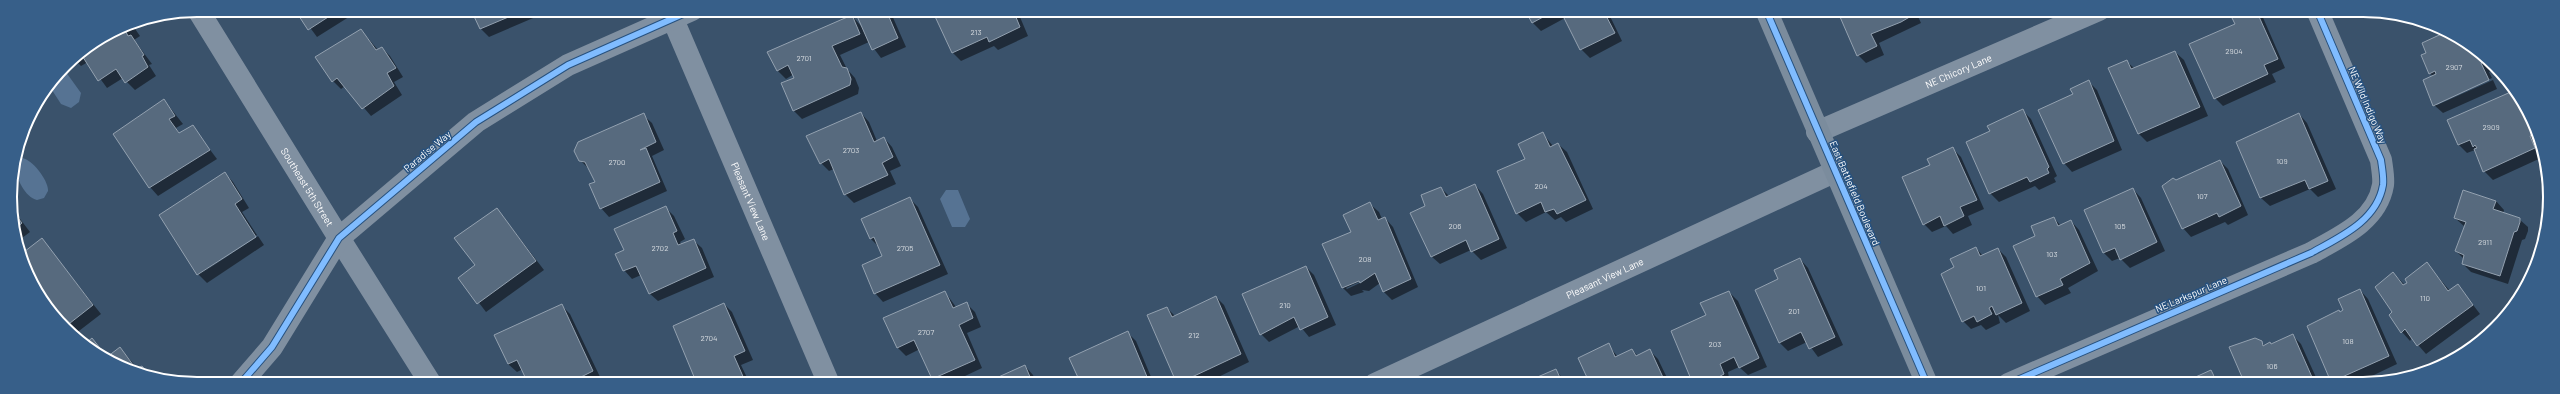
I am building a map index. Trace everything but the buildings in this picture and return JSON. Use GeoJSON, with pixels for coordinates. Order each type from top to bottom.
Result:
{"type":"FeatureCollection","features":[{"type":"Feature","properties":{"kind":"street","name":"Southeast 5th Street"},"geometry":{"type":"LineString","coordinates":[[202,17],[427,377]]}},
{"type":"Feature","properties":{"kind":"street","name":"Paradise Way"},"geometry":{"type":"LineString","coordinates":[[246,377],[272,347],[339,238],[476,122],[568,65],[670,17]]}},
{"type":"Feature","properties":{"kind":"street","name":"Pleasant View Lane"},"geometry":{"type":"LineString","coordinates":[[680,17],[826,377]]}},
{"type":"Feature","properties":{"kind":"street","name":"East Battlefield Boulevard"},"geometry":{"type":"LineString","coordinates":[[1769,17],[1834,172],[1924,377]]}},
{"type":"Feature","properties":{"kind":"street","name":"NE Chicory Lane"},"geometry":{"type":"LineString","coordinates":[[1817,132],[2083,17]]}},
{"type":"Feature","properties":{"kind":"street","name":"NE Wild Indigo Way"},"geometry":{"type":"LineString","coordinates":[[2320,17],[2381,160],[2383,184],[2375,209]]}},
{"type":"Feature","properties":{"kind":"street","name":"Pleasant View Lane"},"geometry":{"type":"LineString","coordinates":[[1390,377],[1834,172]]}},
{"type":"Feature","properties":{"kind":"street","name":"NE Larkspur Lane"},"geometry":{"type":"LineString","coordinates":[[2024,377],[2312,252],[2351,231],[2375,209]]}},
{"type":"Feature","properties":{"kind":"water"},"geometry":{"type":"Polygon","coordinates":[[[67,73],[81,93],[79,102],[71,108],[61,104],[52,90],[67,73]]]}},
{"type":"Feature","properties":{"kind":"water"},"geometry":{"type":"Polygon","coordinates":[[[21,159],[26,159],[30,162],[43,176],[48,187],[48,191],[44,198],[37,200],[32,198],[20,184],[18,179],[21,159]]]}},
{"type":"Feature","properties":{"kind":"water"},"geometry":{"type":"Polygon","coordinates":[[[946,190],[958,190],[970,219],[965,227],[952,227],[940,199],[946,190]]]}},
{"type":"Feature","properties":{"kind":"cycle path"},"geometry":{"type":"LineString","coordinates":[[246,377],[272,347],[339,238],[476,122],[568,65],[676,17]]}},
{"type":"Feature","properties":{"kind":"cycle path"},"geometry":{"type":"LineString","coordinates":[[1769,17],[1924,377]]}},
{"type":"Feature","properties":{"kind":"cycle path"},"geometry":{"type":"LineString","coordinates":[[2024,377],[2311,253],[2345,234],[2365,218],[2373,209],[2379,198],[2383,185],[2381,160],[2320,17]]}}]}
